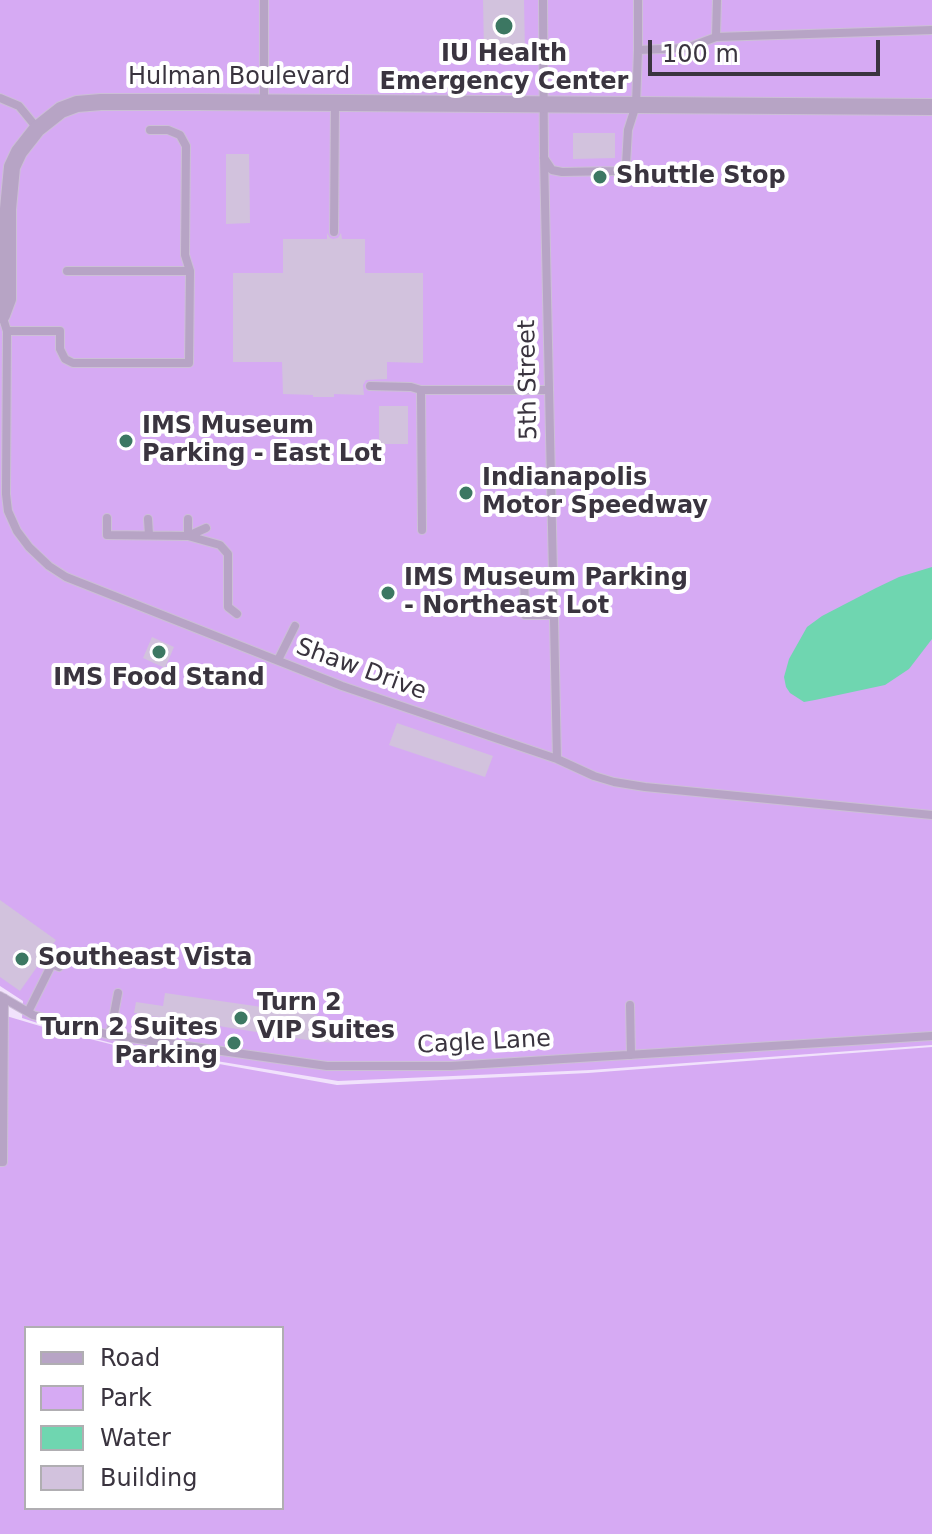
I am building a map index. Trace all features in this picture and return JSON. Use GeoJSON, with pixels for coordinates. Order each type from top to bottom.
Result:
{"type":"FeatureCollection","features":[{"type":"Feature","properties":{"kind":"street","name":"Hulman Boulevard"},"geometry":{"type":"LineString","coordinates":[[3,320],[8,299],[8,209],[12,167],[37,129],[61,110],[77,104],[264,102],[932,107]]}},
{"type":"Feature","properties":{"kind":"lane"},"geometry":{"type":"LineString","coordinates":[[264,0],[264,102]]}},
{"type":"Feature","properties":{"kind":"lane","name":"5th Street"},"geometry":{"type":"LineString","coordinates":[[543,0],[557,759]]}},
{"type":"Feature","properties":{"kind":"lane"},"geometry":{"type":"LineString","coordinates":[[544,157],[552,170],[562,172],[617,171],[626,165],[628,130],[636,105],[638,0]]}},
{"type":"Feature","properties":{"kind":"lane"},"geometry":{"type":"LineString","coordinates":[[716,37],[717,0]]}},
{"type":"Feature","properties":{"kind":"lane"},"geometry":{"type":"LineString","coordinates":[[638,50],[687,48],[716,37],[932,30]]}},
{"type":"Feature","properties":{"kind":"lane"},"geometry":{"type":"LineString","coordinates":[[0,98],[19,106],[37,129]]}},
{"type":"Feature","properties":{"kind":"lane"},"geometry":{"type":"LineString","coordinates":[[334,232],[335,103]]}},
{"type":"Feature","properties":{"kind":"lane"},"geometry":{"type":"LineString","coordinates":[[3,320],[60,331],[60,349],[65,359],[73,363],[189,363],[190,271],[185,255],[186,146],[180,135],[168,130],[150,130]]}},
{"type":"Feature","properties":{"kind":"lane"},"geometry":{"type":"LineString","coordinates":[[67,271],[190,271]]}},
{"type":"Feature","properties":{"kind":"lane","name":"Shaw Drive"},"geometry":{"type":"LineString","coordinates":[[3,320],[4,512],[29,547],[66,577],[413,711],[557,759],[594,776],[631,785],[932,815]]}},
{"type":"Feature","properties":{"kind":"lane"},"geometry":{"type":"LineString","coordinates":[[370,386],[421,390],[549,390]]}},
{"type":"Feature","properties":{"kind":"lane"},"geometry":{"type":"LineString","coordinates":[[421,390],[422,530]]}},
{"type":"Feature","properties":{"kind":"lane"},"geometry":{"type":"LineString","coordinates":[[107,518],[107,535],[188,536],[220,545],[228,554],[232,572],[228,607],[237,614]]}},
{"type":"Feature","properties":{"kind":"lane"},"geometry":{"type":"LineString","coordinates":[[148,519],[149,535]]}},
{"type":"Feature","properties":{"kind":"lane"},"geometry":{"type":"LineString","coordinates":[[188,519],[188,536]]}},
{"type":"Feature","properties":{"kind":"lane"},"geometry":{"type":"LineString","coordinates":[[188,536],[206,528]]}},
{"type":"Feature","properties":{"kind":"lane"},"geometry":{"type":"LineString","coordinates":[[524,572],[525,615],[554,615]]}},
{"type":"Feature","properties":{"kind":"lane"},"geometry":{"type":"LineString","coordinates":[[278,660],[295,626]]}},
{"type":"Feature","properties":{"kind":"lane"},"geometry":{"type":"LineString","coordinates":[[28,1012],[52,964],[59,967]]}},
{"type":"Feature","properties":{"kind":"lane"},"geometry":{"type":"LineString","coordinates":[[110,1035],[118,993]]}},
{"type":"Feature","properties":{"kind":"lane"},"geometry":{"type":"LineString","coordinates":[[0,1162],[3,1162],[2,997]]}},
{"type":"Feature","properties":{"kind":"lane","name":"Cagle Lane"},"geometry":{"type":"LineString","coordinates":[[2,997],[28,1012],[110,1035],[327,1066],[451,1066],[932,1036]]}},
{"type":"Feature","properties":{"kind":"lane"},"geometry":{"type":"LineString","coordinates":[[630,1005],[631,1055]]}},
{"type":"Feature","properties":{"kind":"green space","name":"Indianapolis Motor Speedway"},"geometry":{"type":"Polygon","coordinates":[[[0,0],[932,0],[932,1045],[591,1070],[338,1081],[119,1045],[22,1018],[23,1001],[0,986],[0,0]]]}},
{"type":"Feature","properties":{"kind":"green space"},"geometry":{"type":"Polygon","coordinates":[[[0,1006],[3,1015],[118,1046],[337,1085],[588,1073],[932,1047],[932,1534],[0,1534],[0,1006]]]}},
{"type":"Feature","properties":{"kind":"water"},"geometry":{"type":"Polygon","coordinates":[[[932,567],[932,639],[909,669],[885,685],[815,700],[804,702],[790,693],[784,677],[789,659],[807,627],[876,588],[932,567]]]}},
{"type":"Feature","properties":{"kind":"building","name":"IU Health Emergency Center"},"geometry":{"type":"Polygon","coordinates":[[[483,0],[524,0],[525,52],[484,53],[483,0]]]}},
{"type":"Feature","properties":{"kind":"building"},"geometry":{"type":"Polygon","coordinates":[[[573,133],[615,133],[615,158],[573,159],[573,133]]]}},
{"type":"Feature","properties":{"kind":"building"},"geometry":{"type":"Polygon","coordinates":[[[226,154],[249,154],[250,223],[226,224],[226,154]]]}},
{"type":"Feature","properties":{"kind":"building"},"geometry":{"type":"Polygon","coordinates":[[[327,233],[333,239],[341,233],[342,239],[365,239],[365,273],[423,273],[423,363],[387,362],[387,379],[366,380],[364,395],[313,397],[283,394],[282,362],[233,362],[233,273],[283,273],[283,239],[327,239],[327,233]]]}},
{"type":"Feature","properties":{"kind":"building"},"geometry":{"type":"Polygon","coordinates":[[[379,406],[408,406],[408,444],[379,444],[379,406]]]}},
{"type":"Feature","properties":{"kind":"building","name":"IMS Food Stand"},"geometry":{"type":"Polygon","coordinates":[[[152,637],[174,647],[165,668],[143,658],[152,637]]]}},
{"type":"Feature","properties":{"kind":"building"},"geometry":{"type":"Polygon","coordinates":[[[397,723],[493,756],[485,777],[389,745],[397,723]]]}},
{"type":"Feature","properties":{"kind":"building","name":"Southeast Vista"},"geometry":{"type":"Polygon","coordinates":[[[0,900],[56,940],[20,991],[0,977],[0,900]]]}},
{"type":"Feature","properties":{"kind":"building","name":"Turn 2 VIP Suites"},"geometry":{"type":"Polygon","coordinates":[[[165,993],[317,1015],[316,1028],[335,1029],[335,1043],[134,1013],[136,1002],[163,1006],[165,993]]]}},
{"type":"Feature","properties":{"kind":"place","name":"IU Health Emergency Center"},"geometry":{"type":"Point","coordinates":[504,26]}},
{"type":"Feature","properties":{"kind":"place","name":"Shuttle Stop"},"geometry":{"type":"Point","coordinates":[600,177]}},
{"type":"Feature","properties":{"kind":"place","name":"IMS Museum Parking - East Lot"},"geometry":{"type":"Point","coordinates":[126,441]}},
{"type":"Feature","properties":{"kind":"place","name":"Indianapolis Motor Speedway"},"geometry":{"type":"Point","coordinates":[466,493]}},
{"type":"Feature","properties":{"kind":"place","name":"IMS Museum Parking - Northeast Lot"},"geometry":{"type":"Point","coordinates":[388,593]}},
{"type":"Feature","properties":{"kind":"place","name":"IMS Food Stand"},"geometry":{"type":"Point","coordinates":[159,652]}},
{"type":"Feature","properties":{"kind":"place","name":"Southeast Vista"},"geometry":{"type":"Point","coordinates":[22,959]}},
{"type":"Feature","properties":{"kind":"place","name":"Turn 2 VIP Suites"},"geometry":{"type":"Point","coordinates":[241,1018]}},
{"type":"Feature","properties":{"kind":"place","name":"Turn 2 Suites Parking"},"geometry":{"type":"Point","coordinates":[234,1043]}}]}
